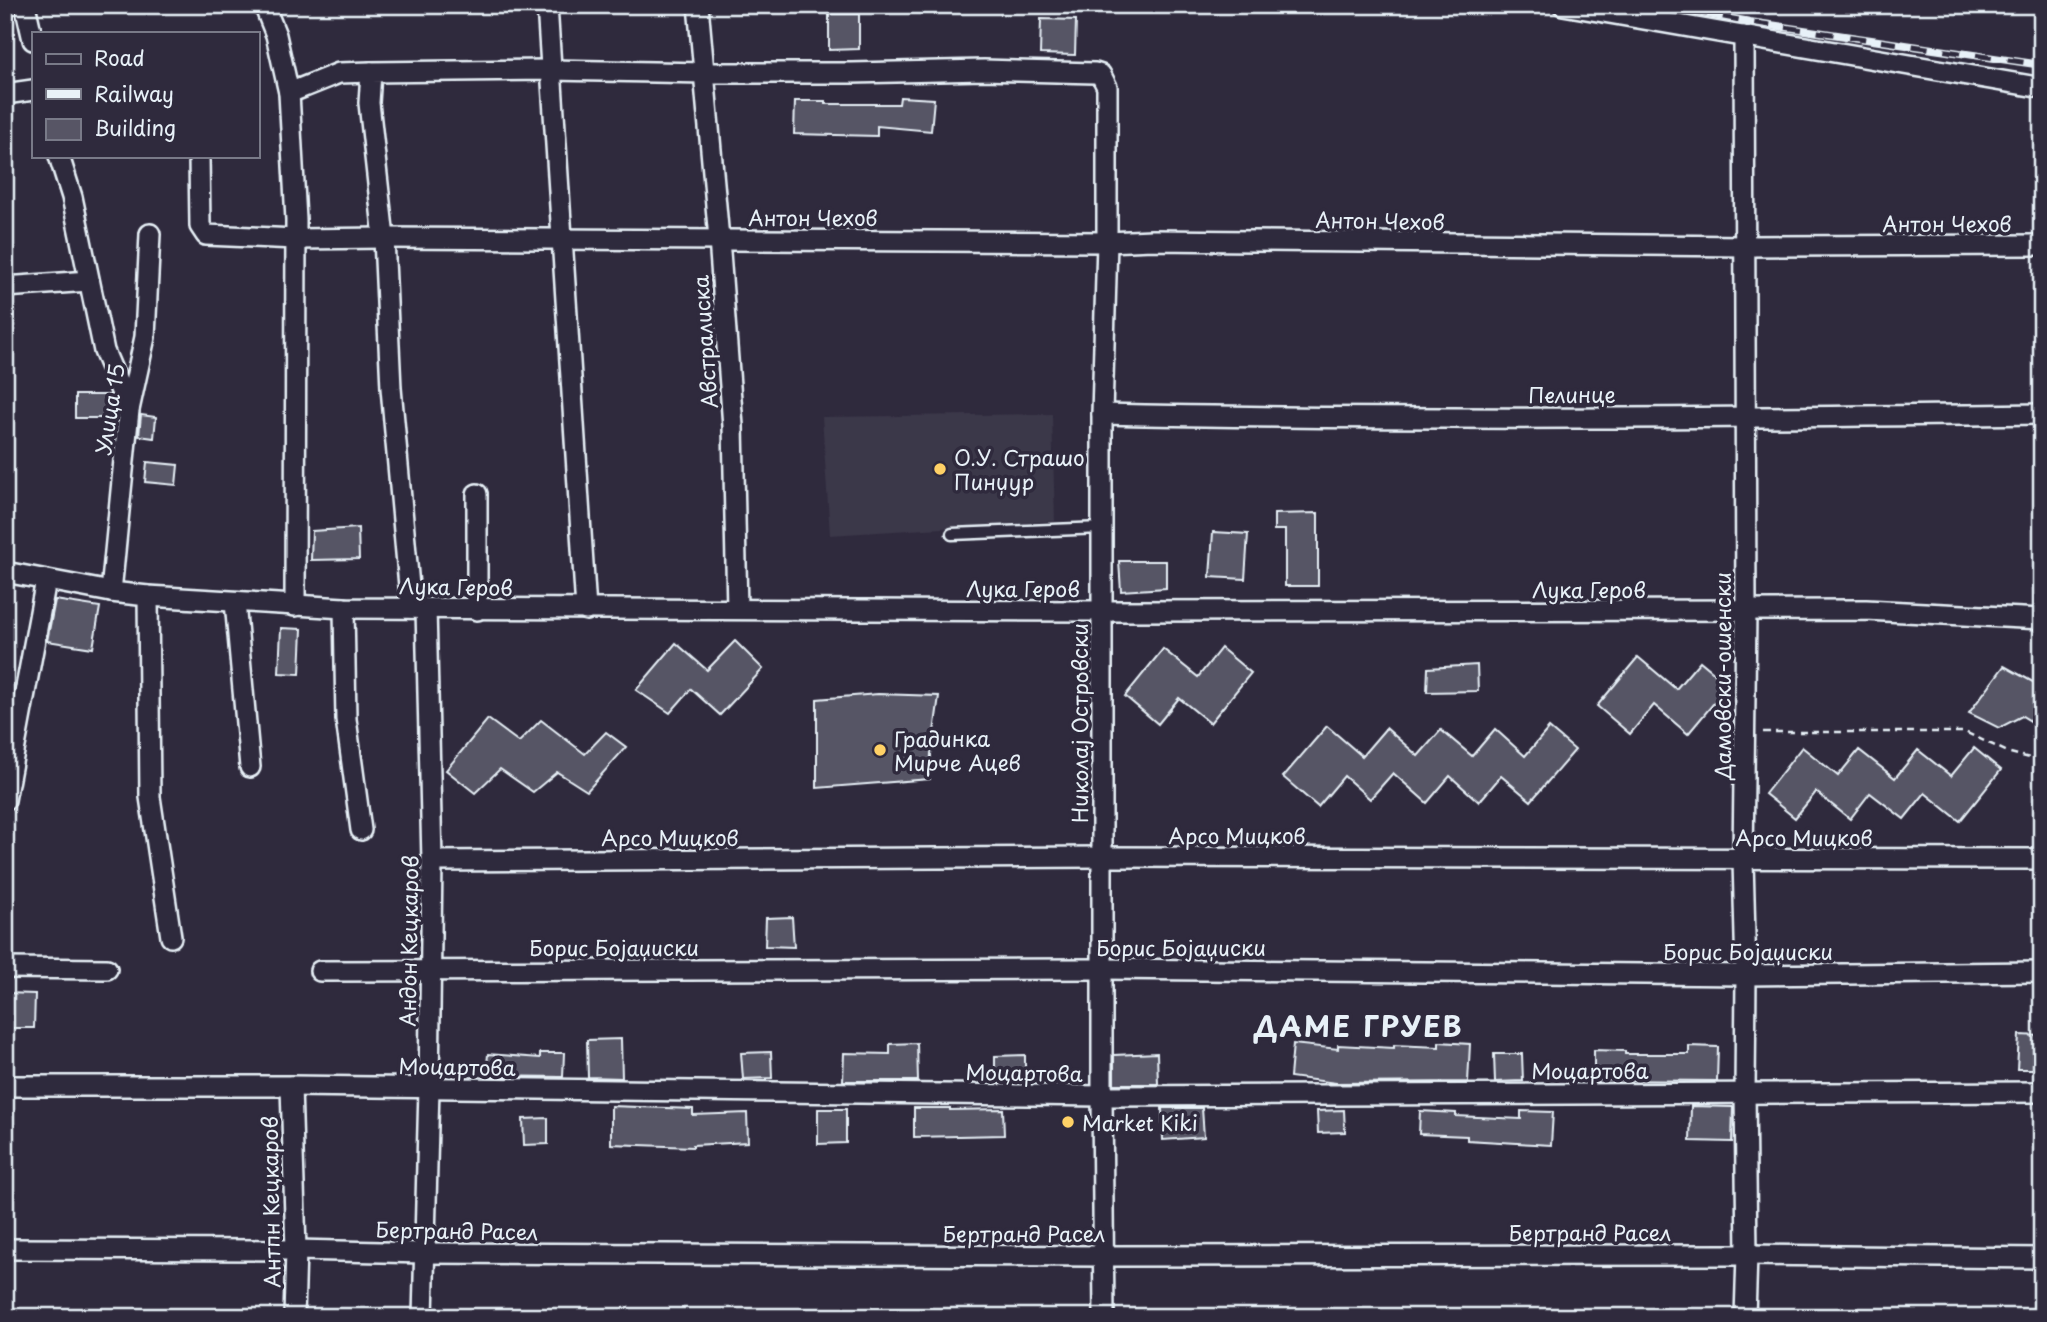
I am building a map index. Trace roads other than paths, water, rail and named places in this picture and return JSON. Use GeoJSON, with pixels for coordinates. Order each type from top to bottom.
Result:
{"type":"FeatureCollection","features":[{"type":"Feature","properties":{"kind":"street"},"geometry":{"type":"LineString","coordinates":[[25,5],[32,36]]}},
{"type":"Feature","properties":{"kind":"street"},"geometry":{"type":"LineString","coordinates":[[264,5],[276,35],[289,93],[296,239],[295,606]]}},
{"type":"Feature","properties":{"kind":"street"},"geometry":{"type":"LineString","coordinates":[[547,5],[586,610]]}},
{"type":"Feature","properties":{"kind":"street","name":"Австралиска"},"geometry":{"type":"LineString","coordinates":[[698,5],[733,426],[737,609]]}},
{"type":"Feature","properties":{"kind":"street"},"geometry":{"type":"LineString","coordinates":[[1563,5],[2042,88]]}},
{"type":"Feature","properties":{"kind":"street","name":"Дамовски-ошенски"},"geometry":{"type":"LineString","coordinates":[[1744,36],[1745,1317]]}},
{"type":"Feature","properties":{"kind":"street"},"geometry":{"type":"LineString","coordinates":[[289,93],[339,73],[551,70],[705,73]]}},
{"type":"Feature","properties":{"kind":"street","name":"Николај Островски"},"geometry":{"type":"LineString","coordinates":[[705,73],[984,70],[1095,73],[1101,75],[1107,87],[1107,242],[1102,414],[1104,1317]]}},
{"type":"Feature","properties":{"kind":"street","name":"Андон Кецкаров"},"geometry":{"type":"LineString","coordinates":[[371,72],[369,103],[384,237],[391,388],[418,608],[432,861],[423,1317]]}},
{"type":"Feature","properties":{"kind":"street"},"geometry":{"type":"LineString","coordinates":[[5,94],[32,90]]}},
{"type":"Feature","properties":{"kind":"street"},"geometry":{"type":"LineString","coordinates":[[60,158],[72,197],[104,351],[129,410]]}},
{"type":"Feature","properties":{"kind":"street","name":"Антон Чехов"},"geometry":{"type":"LineString","coordinates":[[199,158],[200,226],[206,235],[296,239],[384,237],[563,240],[1152,240],[2042,246]]}},
{"type":"Feature","properties":{"kind":"street","name":"Улица 15"},"geometry":{"type":"LineString","coordinates":[[111,592],[129,410],[145,337],[150,234]]}},
{"type":"Feature","properties":{"kind":"street"},"geometry":{"type":"LineString","coordinates":[[5,287],[89,281]]}},
{"type":"Feature","properties":{"kind":"street","name":"Пелинце"},"geometry":{"type":"LineString","coordinates":[[1102,414],[1745,418],[2042,414]]}},
{"type":"Feature","properties":{"kind":"street"},"geometry":{"type":"LineString","coordinates":[[477,494],[477,610]]}},
{"type":"Feature","properties":{"kind":"street","name":"Лука Геров"},"geometry":{"type":"LineString","coordinates":[[5,572],[111,592],[148,596],[344,608],[1866,610],[2042,619]]}},
{"type":"Feature","properties":{"kind":"street"},"geometry":{"type":"LineString","coordinates":[[5,800],[46,580]]}},
{"type":"Feature","properties":{"kind":"street"},"geometry":{"type":"LineString","coordinates":[[148,596],[150,797],[171,937]]}},
{"type":"Feature","properties":{"kind":"street"},"geometry":{"type":"LineString","coordinates":[[235,602],[250,767]]}},
{"type":"Feature","properties":{"kind":"street"},"geometry":{"type":"LineString","coordinates":[[344,608],[346,719],[361,830]]}},
{"type":"Feature","properties":{"kind":"street","name":"Арсо Мицков"},"geometry":{"type":"LineString","coordinates":[[432,861],[1101,857],[2042,859]]}},
{"type":"Feature","properties":{"kind":"street"},"geometry":{"type":"LineString","coordinates":[[5,968],[107,969]]}},
{"type":"Feature","properties":{"kind":"street","name":"Борис Бојаџиски"},"geometry":{"type":"LineString","coordinates":[[320,971],[1103,969],[1746,975],[2042,972]]}},
{"type":"Feature","properties":{"kind":"street","name":"Моцартова"},"geometry":{"type":"LineString","coordinates":[[5,1086],[291,1086],[1102,1096],[2042,1092]]}},
{"type":"Feature","properties":{"kind":"street","name":"Антпн Кецкаров"},"geometry":{"type":"LineString","coordinates":[[291,1086],[296,1250],[294,1317]]}},
{"type":"Feature","properties":{"kind":"street","name":"Бертранд Расел"},"geometry":{"type":"LineString","coordinates":[[5,1249],[424,1253],[2042,1258]]}},
{"type":"Feature","properties":{"kind":"lane"},"geometry":{"type":"LineString","coordinates":[[952,534],[1102,528]]}},
{"type":"Feature","properties":{"kind":"railway"},"geometry":{"type":"LineString","coordinates":[[1660,5],[1750,22],[2042,65]]}},
{"type":"Feature","properties":{"kind":"place","name":"О.У. Страшо Пинџур"},"geometry":{"type":"Point","coordinates":[940,469]}},
{"type":"Feature","properties":{"kind":"place","name":"Градинка Мирче Ацев"},"geometry":{"type":"Point","coordinates":[880,750]}},
{"type":"Feature","properties":{"kind":"place","name":"Market Kiki"},"geometry":{"type":"Point","coordinates":[1068,1122]}},
{"type":"Feature","properties":{"kind":"district","name":"ДАМЕ ГРУЕВ"},"geometry":{"type":"Point","coordinates":[1359,1025]}}]}
